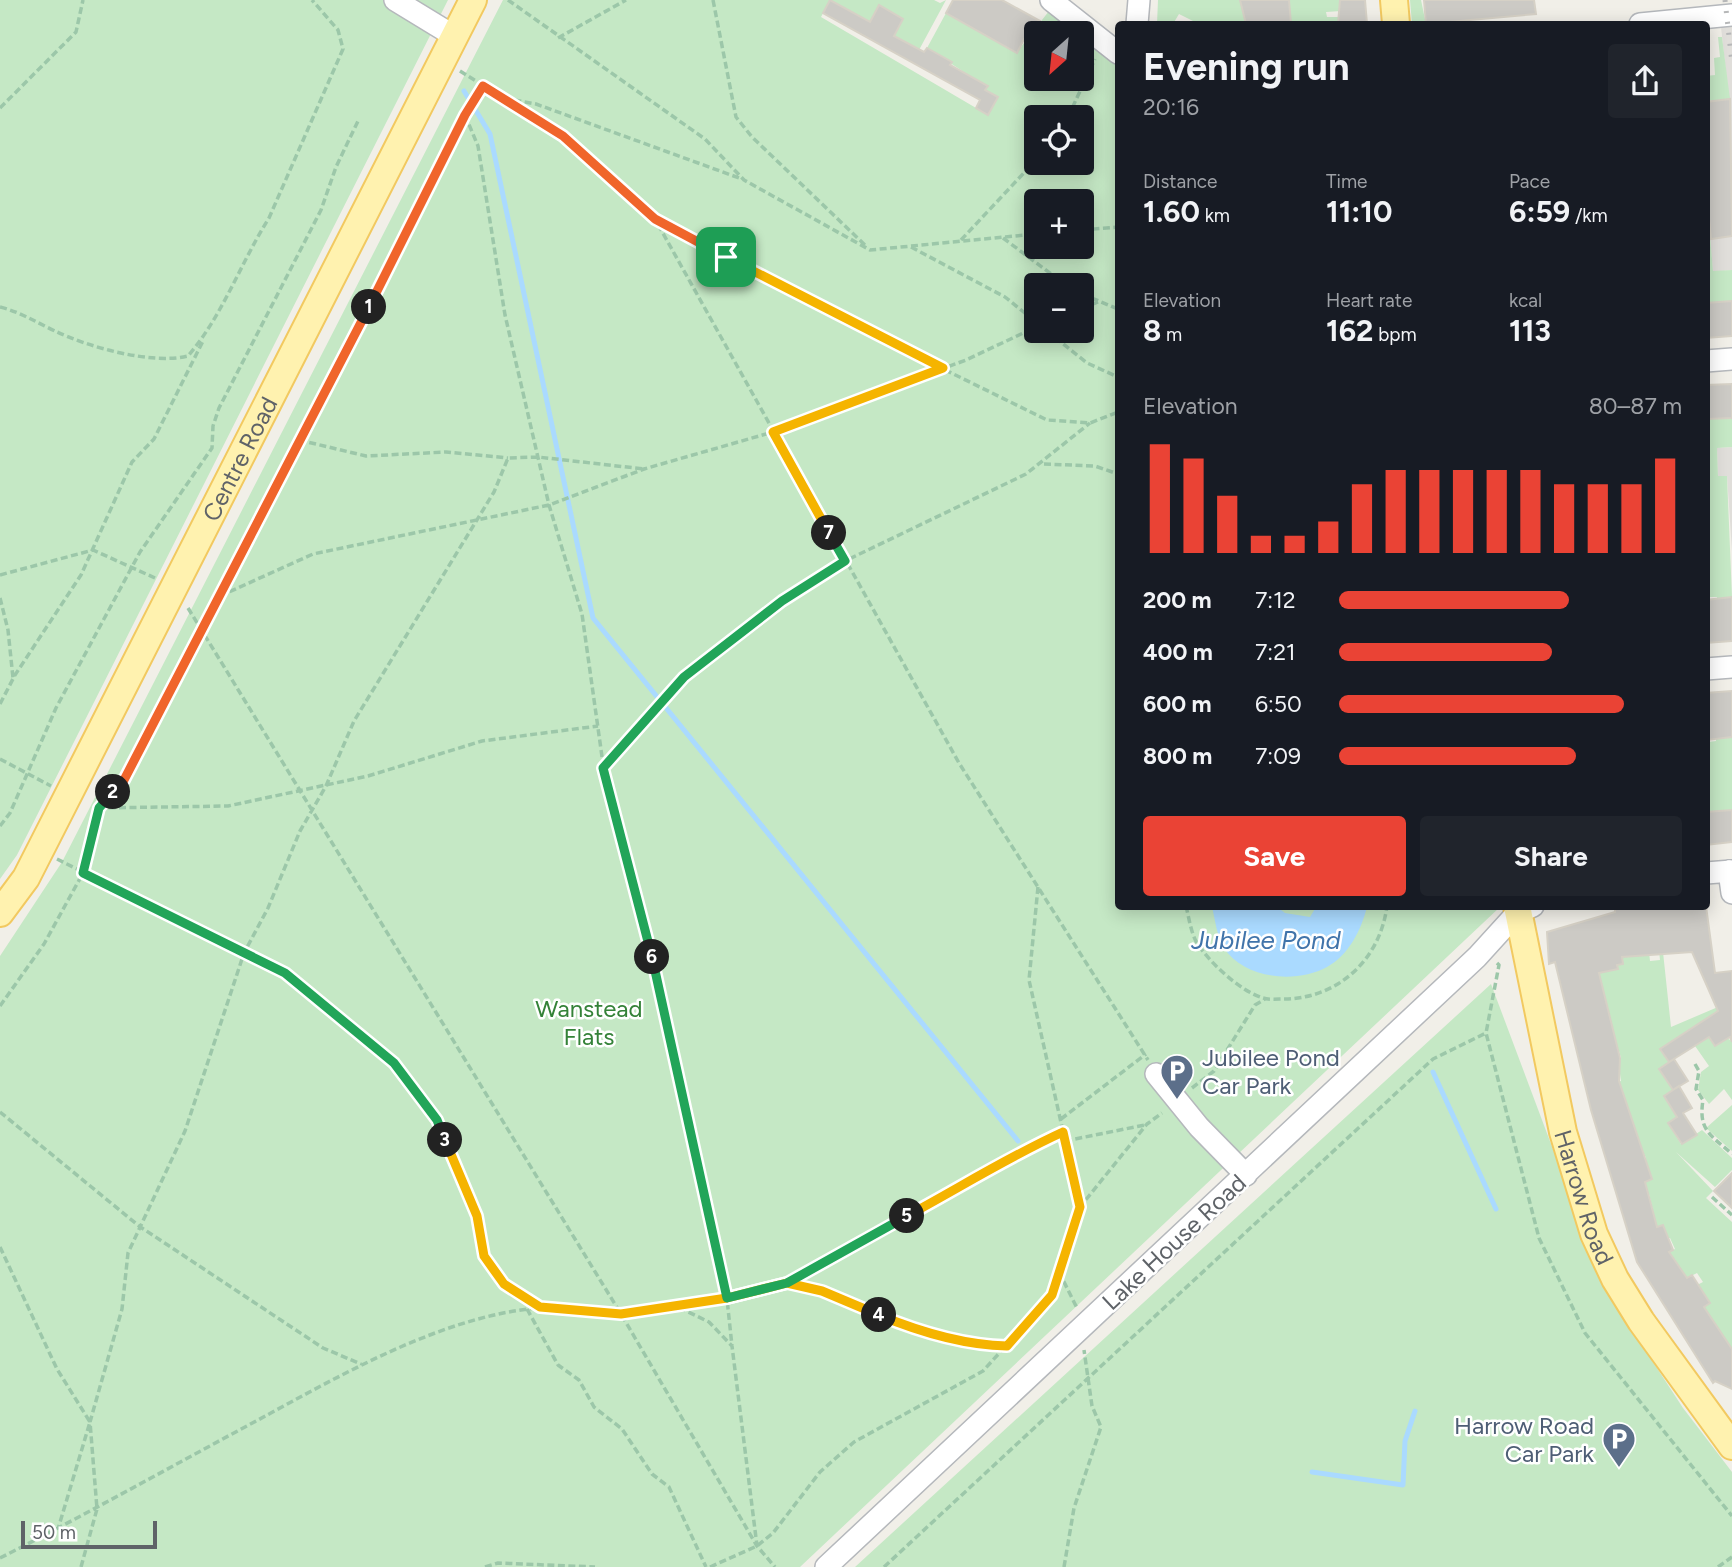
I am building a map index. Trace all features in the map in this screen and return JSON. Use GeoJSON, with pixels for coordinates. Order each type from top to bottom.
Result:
{"type":"FeatureCollection","features":[{"type":"Feature","properties":{"kind":"main road","name":"Centre Road"},"geometry":{"type":"LineString","coordinates":[[0,913],[26,878],[41,850],[473,0]]}},
{"type":"Feature","properties":{"kind":"main road"},"geometry":{"type":"LineString","coordinates":[[1394,0],[1396,21]]}},
{"type":"Feature","properties":{"kind":"main road","name":"Harrow Road"},"geometry":{"type":"LineString","coordinates":[[1522,910],[1563,1132],[1594,1234],[1615,1279],[1641,1321],[1732,1446]]}},
{"type":"Feature","properties":{"kind":"street"},"geometry":{"type":"LineString","coordinates":[[396,0],[454,37]]}},
{"type":"Feature","properties":{"kind":"street"},"geometry":{"type":"LineString","coordinates":[[1051,0],[1110,47]]}},
{"type":"Feature","properties":{"kind":"street"},"geometry":{"type":"LineString","coordinates":[[1137,21],[1139,0]]}},
{"type":"Feature","properties":{"kind":"street"},"geometry":{"type":"LineString","coordinates":[[1671,21],[1732,15]]}},
{"type":"Feature","properties":{"kind":"street"},"geometry":{"type":"LineString","coordinates":[[1710,361],[1732,359]]}},
{"type":"Feature","properties":{"kind":"street"},"geometry":{"type":"LineString","coordinates":[[1710,669],[1732,667]]}},
{"type":"Feature","properties":{"kind":"street"},"geometry":{"type":"LineString","coordinates":[[1710,873],[1730,871],[1732,893]]}},
{"type":"Feature","properties":{"kind":"street","name":"Lake House Road"},"geometry":{"type":"LineString","coordinates":[[826,1567],[1477,957],[1521,910]]}},
{"type":"Feature","properties":{"kind":"street"},"geometry":{"type":"LineString","coordinates":[[1156,1074],[1199,1127],[1246,1175]]}},
{"type":"Feature","properties":{"kind":"path"},"geometry":{"type":"LineString","coordinates":[[0,108],[76,32],[83,0]]}},
{"type":"Feature","properties":{"kind":"path"},"geometry":{"type":"LineString","coordinates":[[0,704],[13,679],[81,575],[132,462],[154,439],[268,218],[343,49],[338,30],[312,0]]}},
{"type":"Feature","properties":{"kind":"path"},"geometry":{"type":"LineString","coordinates":[[508,0],[558,38],[705,139],[744,180]]}},
{"type":"Feature","properties":{"kind":"path"},"geometry":{"type":"LineString","coordinates":[[558,38],[626,0]]}},
{"type":"Feature","properties":{"kind":"path"},"geometry":{"type":"LineString","coordinates":[[713,0],[736,117],[752,137],[870,250]]}},
{"type":"Feature","properties":{"kind":"path"},"geometry":{"type":"LineString","coordinates":[[1075,105],[1110,47]]}},
{"type":"Feature","properties":{"kind":"path"},"geometry":{"type":"LineString","coordinates":[[442,60],[563,136],[655,219],[868,332],[1047,420],[1090,423]]}},
{"type":"Feature","properties":{"kind":"path"},"geometry":{"type":"LineString","coordinates":[[0,1006],[38,953],[83,873],[99,808],[124,780],[384,279],[465,115],[483,86]]}},
{"type":"Feature","properties":{"kind":"path"},"geometry":{"type":"LineString","coordinates":[[502,98],[536,104],[744,180],[870,250],[1024,235]]}},
{"type":"Feature","properties":{"kind":"path"},"geometry":{"type":"LineString","coordinates":[[465,115],[478,146],[505,314],[549,505],[582,614],[603,768],[655,970],[727,1298],[757,1546]]}},
{"type":"Feature","properties":{"kind":"path"},"geometry":{"type":"LineString","coordinates":[[0,825],[10,813],[56,708],[132,568],[212,448],[213,426],[219,408],[321,210],[336,167],[358,121]]}},
{"type":"Feature","properties":{"kind":"path"},"geometry":{"type":"LineString","coordinates":[[960,241],[1024,173]]}},
{"type":"Feature","properties":{"kind":"path"},"geometry":{"type":"LineString","coordinates":[[655,219],[959,762],[1146,1054],[1156,1074]]}},
{"type":"Feature","properties":{"kind":"path"},"geometry":{"type":"LineString","coordinates":[[1094,229],[1115,226]]}},
{"type":"Feature","properties":{"kind":"path"},"geometry":{"type":"LineString","coordinates":[[1002,237],[1050,273]]}},
{"type":"Feature","properties":{"kind":"path"},"geometry":{"type":"LineString","coordinates":[[909,246],[1005,297],[1024,312]]}},
{"type":"Feature","properties":{"kind":"path"},"geometry":{"type":"LineString","coordinates":[[1094,299],[1115,308]]}},
{"type":"Feature","properties":{"kind":"path"},"geometry":{"type":"LineString","coordinates":[[1094,304],[1100,301]]}},
{"type":"Feature","properties":{"kind":"path"},"geometry":{"type":"LineString","coordinates":[[0,307],[17,311],[89,345],[140,358],[188,356],[206,334]]}},
{"type":"Feature","properties":{"kind":"path"},"geometry":{"type":"LineString","coordinates":[[218,597],[313,554],[478,517],[549,505],[644,469],[773,432],[943,368],[1024,332]]}},
{"type":"Feature","properties":{"kind":"path"},"geometry":{"type":"LineString","coordinates":[[1062,343],[1087,363],[1115,376]]}},
{"type":"Feature","properties":{"kind":"path"},"geometry":{"type":"LineString","coordinates":[[603,768],[684,677],[782,601],[845,561],[1042,463],[1090,423],[1115,413]]}},
{"type":"Feature","properties":{"kind":"path"},"geometry":{"type":"LineString","coordinates":[[299,440],[366,456],[446,452],[508,458],[538,457],[644,469]]}},
{"type":"Feature","properties":{"kind":"path"},"geometry":{"type":"LineString","coordinates":[[58,1529],[122,1308],[128,1253],[185,1131],[244,953],[326,786],[354,721],[494,492],[508,458]]}},
{"type":"Feature","properties":{"kind":"path"},"geometry":{"type":"LineString","coordinates":[[1042,463],[1095,466],[1115,473]]}},
{"type":"Feature","properties":{"kind":"path"},"geometry":{"type":"LineString","coordinates":[[0,575],[93,550],[176,587],[621,1314],[757,1546],[775,1567]]}},
{"type":"Feature","properties":{"kind":"path"},"geometry":{"type":"LineString","coordinates":[[0,598],[8,630],[13,679]]}},
{"type":"Feature","properties":{"kind":"path"},"geometry":{"type":"LineString","coordinates":[[99,808],[228,806],[326,786],[482,741],[597,726]]}},
{"type":"Feature","properties":{"kind":"path"},"geometry":{"type":"LineString","coordinates":[[0,759],[68,796]]}},
{"type":"Feature","properties":{"kind":"path"},"geometry":{"type":"LineString","coordinates":[[41,850],[285,973],[394,1063],[437,1120],[477,1216],[484,1256],[504,1284],[540,1307]]}},
{"type":"Feature","properties":{"kind":"path"},"geometry":{"type":"LineString","coordinates":[[1038,887],[1029,980],[1080,1207]]}},
{"type":"Feature","properties":{"kind":"path"},"geometry":{"type":"LineString","coordinates":[[1187,910],[1196,941],[1219,968],[1265,999],[1309,999],[1342,984],[1367,959],[1381,934],[1386,910]]}},
{"type":"Feature","properties":{"kind":"path"},"geometry":{"type":"LineString","coordinates":[[1491,956],[1499,965],[1486,1033],[1539,1238],[1585,1333],[1732,1516]]}},
{"type":"Feature","properties":{"kind":"path"},"geometry":{"type":"LineString","coordinates":[[1195,1086],[1214,1071],[1255,1006],[1265,999]]}},
{"type":"Feature","properties":{"kind":"path"},"geometry":{"type":"LineString","coordinates":[[884,1567],[1433,1059],[1486,1033]]}},
{"type":"Feature","properties":{"kind":"path"},"geometry":{"type":"LineString","coordinates":[[1061,1120],[1146,1054]]}},
{"type":"Feature","properties":{"kind":"path"},"geometry":{"type":"LineString","coordinates":[[1695,1064],[1699,1071],[1696,1089],[1703,1100],[1700,1118],[1704,1129],[1732,1154]]}},
{"type":"Feature","properties":{"kind":"path"},"geometry":{"type":"LineString","coordinates":[[0,1112],[139,1226],[323,1348],[360,1364]]}},
{"type":"Feature","properties":{"kind":"path"},"geometry":{"type":"LineString","coordinates":[[527,1308],[558,1365],[579,1380],[594,1407],[622,1429],[652,1474],[669,1487],[708,1567],[757,1546],[773,1532],[820,1472],[854,1442],[983,1371],[1052,1295],[1080,1207],[1147,1124],[1159,1115]]}},
{"type":"Feature","properties":{"kind":"path"},"geometry":{"type":"LineString","coordinates":[[1065,1141],[1147,1124]]}},
{"type":"Feature","properties":{"kind":"path"},"geometry":{"type":"LineString","coordinates":[[0,1558],[97,1509],[360,1364],[470,1321],[527,1308],[621,1314],[727,1298],[787,1283],[982,1177],[1018,1152],[1063,1132]]}},
{"type":"Feature","properties":{"kind":"path"},"geometry":{"type":"LineString","coordinates":[[1712,1197],[1732,1216]]}},
{"type":"Feature","properties":{"kind":"path"},"geometry":{"type":"LineString","coordinates":[[0,1247],[57,1369],[90,1422],[97,1509],[81,1567]]}},
{"type":"Feature","properties":{"kind":"path"},"geometry":{"type":"LineString","coordinates":[[1059,1272],[1078,1310],[1092,1406],[1101,1427],[1074,1508],[1063,1567]]}},
{"type":"Feature","properties":{"kind":"path"},"geometry":{"type":"LineString","coordinates":[[787,1283],[822,1291],[911,1328],[979,1345],[1007,1346]]}},
{"type":"Feature","properties":{"kind":"path"},"geometry":{"type":"LineString","coordinates":[[678,1307],[709,1322],[732,1346]]}},
{"type":"Feature","properties":{"kind":"path"},"geometry":{"type":"LineString","coordinates":[[1718,1567],[1732,1557]]}},
{"type":"Feature","properties":{"kind":"path"},"geometry":{"type":"LineString","coordinates":[[485,1567],[498,1563],[595,1567]]}},
{"type":"Feature","properties":{"kind":"shaded area"},"geometry":{"type":"Polygon","coordinates":[[[1732,26],[1732,270],[1713,272],[1710,236],[1710,101],[1729,99],[1721,27],[1732,26]]]}},
{"type":"Feature","properties":{"kind":"shaded area"},"geometry":{"type":"Polygon","coordinates":[[[1732,447],[1732,551],[1727,476],[1718,476],[1717,448],[1732,447]]]}},
{"type":"Feature","properties":{"kind":"green space"},"geometry":{"type":"Polygon","coordinates":[[[0,0],[448,0],[17,855],[0,879],[0,0]]]}},
{"type":"Feature","properties":{"kind":"green space","name":"Wanstead Flats"},"geometry":{"type":"Polygon","coordinates":[[[503,0],[830,0],[821,17],[988,115],[998,97],[927,48],[946,13],[967,25],[983,14],[975,29],[1017,52],[1024,43],[1024,91],[1094,91],[1094,47],[1115,64],[1115,910],[1497,910],[800,1567],[0,1567],[0,956],[62,862],[503,0]]]}},
{"type":"Feature","properties":{"kind":"green space"},"geometry":{"type":"Polygon","coordinates":[[[830,0],[934,0],[940,3],[946,0],[919,50],[894,36],[903,19],[879,5],[870,22],[830,0]]]}},
{"type":"Feature","properties":{"kind":"green space"},"geometry":{"type":"Polygon","coordinates":[[[1158,0],[1240,0],[1245,21],[1193,21],[1179,14],[1175,21],[1157,21],[1158,0]]]}},
{"type":"Feature","properties":{"kind":"green space"},"geometry":{"type":"Polygon","coordinates":[[[1289,0],[1340,0],[1341,11],[1326,12],[1327,17],[1338,17],[1338,21],[1291,21],[1289,0]]]}},
{"type":"Feature","properties":{"kind":"green space"},"geometry":{"type":"Polygon","coordinates":[[[1410,0],[1421,0],[1425,21],[1412,21],[1410,0]]]}},
{"type":"Feature","properties":{"kind":"green space","name":"Wanstead Flats"},"geometry":{"type":"Polygon","coordinates":[[[1049,11],[1062,21],[1041,21],[1049,11]]]}},
{"type":"Feature","properties":{"kind":"green space"},"geometry":{"type":"Polygon","coordinates":[[[1718,37],[1722,37],[1730,99],[1710,101],[1710,76],[1715,75],[1714,58],[1720,57],[1718,37]]]}},
{"type":"Feature","properties":{"kind":"green space"},"geometry":{"type":"Polygon","coordinates":[[[1710,236],[1713,271],[1732,270],[1732,301],[1710,303],[1710,236]]]}},
{"type":"Feature","properties":{"kind":"green space"},"geometry":{"type":"Polygon","coordinates":[[[1732,418],[1732,447],[1717,448],[1718,476],[1727,476],[1732,597],[1719,620],[1717,597],[1710,597],[1710,419],[1732,418]]]}},
{"type":"Feature","properties":{"kind":"green space"},"geometry":{"type":"Polygon","coordinates":[[[1716,733],[1732,737],[1732,810],[1710,812],[1710,742],[1716,741],[1716,733]]]}},
{"type":"Feature","properties":{"kind":"green space"},"geometry":{"type":"Polygon","coordinates":[[[1660,924],[1671,1027],[1732,1001],[1704,1020],[1709,1028],[1732,1041],[1732,1100],[1724,1089],[1709,1104],[1698,1090],[1701,1072],[1709,1066],[1686,1033],[1661,1049],[1669,1062],[1659,1069],[1673,1090],[1664,1096],[1677,1117],[1668,1123],[1681,1144],[1702,1130],[1732,1158],[1732,1170],[1715,1187],[1676,1152],[1713,1191],[1706,1198],[1732,1222],[1732,1350],[1706,1318],[1697,1285],[1703,1282],[1697,1273],[1687,1278],[1657,1256],[1675,1249],[1670,1238],[1667,1239],[1663,1226],[1657,1227],[1649,1194],[1645,1194],[1643,1182],[1652,1179],[1651,1174],[1646,1175],[1646,1158],[1642,1149],[1625,1154],[1632,1125],[1629,1110],[1615,1113],[1609,1084],[1621,1081],[1619,1067],[1603,1062],[1621,1058],[1619,1051],[1615,1051],[1595,964],[1604,961],[1606,972],[1617,969],[1617,965],[1623,963],[1622,957],[1649,952],[1650,961],[1660,960],[1657,932],[1660,924]]]}},
{"type":"Feature","properties":{"kind":"green space"},"geometry":{"type":"Polygon","coordinates":[[[1491,984],[1581,1224],[1623,1316],[1683,1408],[1732,1472],[1732,1567],[855,1567],[1491,984]]]}},
{"type":"Feature","properties":{"kind":"green space"},"geometry":{"type":"Polygon","coordinates":[[[1732,1105],[1732,1151],[1706,1128],[1732,1105]]]}},
{"type":"Feature","properties":{"kind":"water","name":"Jubilee Pond"},"geometry":{"type":"Polygon","coordinates":[[[1213,910],[1281,910],[1310,917],[1314,910],[1366,910],[1353,941],[1342,956],[1327,967],[1301,976],[1271,976],[1244,966],[1224,948],[1213,910]]]}},
{"type":"Feature","properties":{"kind":"building"},"geometry":{"type":"Polygon","coordinates":[[[830,0],[870,22],[879,5],[903,19],[894,36],[924,52],[927,48],[952,62],[950,65],[988,86],[985,90],[998,97],[988,115],[976,108],[980,100],[823,13],[830,0]]]}},
{"type":"Feature","properties":{"kind":"building"},"geometry":{"type":"Polygon","coordinates":[[[953,0],[1002,0],[1040,21],[1024,21],[1024,39],[1017,53],[946,13],[953,0]]]}},
{"type":"Feature","properties":{"kind":"building"},"geometry":{"type":"Polygon","coordinates":[[[1240,0],[1289,0],[1291,21],[1245,21],[1240,0]]]}},
{"type":"Feature","properties":{"kind":"building"},"geometry":{"type":"Polygon","coordinates":[[[1340,0],[1365,0],[1367,21],[1338,21],[1340,0]]]}},
{"type":"Feature","properties":{"kind":"building"},"geometry":{"type":"Polygon","coordinates":[[[1424,0],[1534,0],[1536,14],[1459,21],[1426,21],[1424,0]]]}},
{"type":"Feature","properties":{"kind":"building"},"geometry":{"type":"Polygon","coordinates":[[[1730,99],[1732,236],[1711,239],[1710,229],[1710,102],[1730,99]]]}},
{"type":"Feature","properties":{"kind":"building"},"geometry":{"type":"Polygon","coordinates":[[[1732,301],[1732,336],[1710,338],[1710,303],[1732,301]]]}},
{"type":"Feature","properties":{"kind":"building"},"geometry":{"type":"Polygon","coordinates":[[[1732,384],[1732,418],[1710,419],[1710,385],[1732,384]]]}},
{"type":"Feature","properties":{"kind":"building"},"geometry":{"type":"Polygon","coordinates":[[[1732,597],[1732,641],[1710,643],[1710,600],[1732,597]]]}},
{"type":"Feature","properties":{"kind":"building"},"geometry":{"type":"Polygon","coordinates":[[[1732,691],[1732,737],[1710,740],[1710,693],[1732,691]]]}},
{"type":"Feature","properties":{"kind":"building"},"geometry":{"type":"Polygon","coordinates":[[[1732,810],[1732,842],[1710,845],[1710,812],[1732,810]]]}},
{"type":"Feature","properties":{"kind":"building"},"geometry":{"type":"Polygon","coordinates":[[[1707,910],[1715,973],[1732,971],[1732,1042],[1730,1037],[1715,1046],[1709,1037],[1669,1062],[1660,1049],[1718,1011],[1692,952],[1622,957],[1623,964],[1617,965],[1618,969],[1599,973],[1620,1058],[1619,1081],[1652,1179],[1645,1182],[1657,1227],[1663,1225],[1673,1250],[1669,1252],[1687,1278],[1692,1275],[1710,1303],[1704,1307],[1732,1349],[1732,1389],[1715,1381],[1713,1383],[1637,1262],[1591,1110],[1555,962],[1549,964],[1547,932],[1615,912],[1707,910]]]}},
{"type":"Feature","properties":{"kind":"building"},"geometry":{"type":"Polygon","coordinates":[[[1674,1059],[1688,1081],[1673,1090],[1659,1069],[1674,1059]]]}},
{"type":"Feature","properties":{"kind":"building"},"geometry":{"type":"Polygon","coordinates":[[[1679,1086],[1692,1108],[1683,1113],[1697,1135],[1682,1144],[1668,1123],[1677,1117],[1664,1096],[1679,1086]]]}},
{"type":"Feature","properties":{"kind":"building"},"geometry":{"type":"Polygon","coordinates":[[[1732,1173],[1732,1208],[1714,1191],[1732,1173]]]}},
{"type":"Feature","properties":{"kind":"waterway"},"geometry":{"type":"LineString","coordinates":[[464,91],[490,134],[593,618],[1018,1141]]}},
{"type":"Feature","properties":{"kind":"waterway"},"geometry":{"type":"LineString","coordinates":[[1433,1072],[1496,1209]]}},
{"type":"Feature","properties":{"kind":"waterway"},"geometry":{"type":"LineString","coordinates":[[1312,1472],[1403,1485],[1405,1441],[1415,1411]]}},
{"type":"Feature","properties":{"kind":"railway"},"geometry":{"type":"LineString","coordinates":[[1725,0],[1732,63]]}},
{"type":"Feature","properties":{"kind":"place","name":"Jubilee Pond Car Park"},"geometry":{"type":"Point","coordinates":[1177,1101]}},
{"type":"Feature","properties":{"kind":"place","name":"Harrow Road Car Park"},"geometry":{"type":"Point","coordinates":[1619,1469]}},
{"type":"Feature","properties":{"kind":"route"},"geometry":{"type":"LineString","coordinates":[[726,257],[655,219],[563,136],[483,86],[465,115],[384,279],[124,780],[99,808],[83,873],[285,973],[394,1063],[437,1120],[477,1216],[484,1256],[504,1284],[540,1307],[621,1314],[727,1298],[787,1283],[822,1291],[911,1328],[979,1345],[1007,1346],[1052,1295],[1080,1207],[1063,1132],[1018,1152],[982,1177],[787,1283],[727,1298],[655,970],[603,768],[684,677],[782,601],[845,561],[773,432],[943,368],[868,332],[726,257]]}}]}
